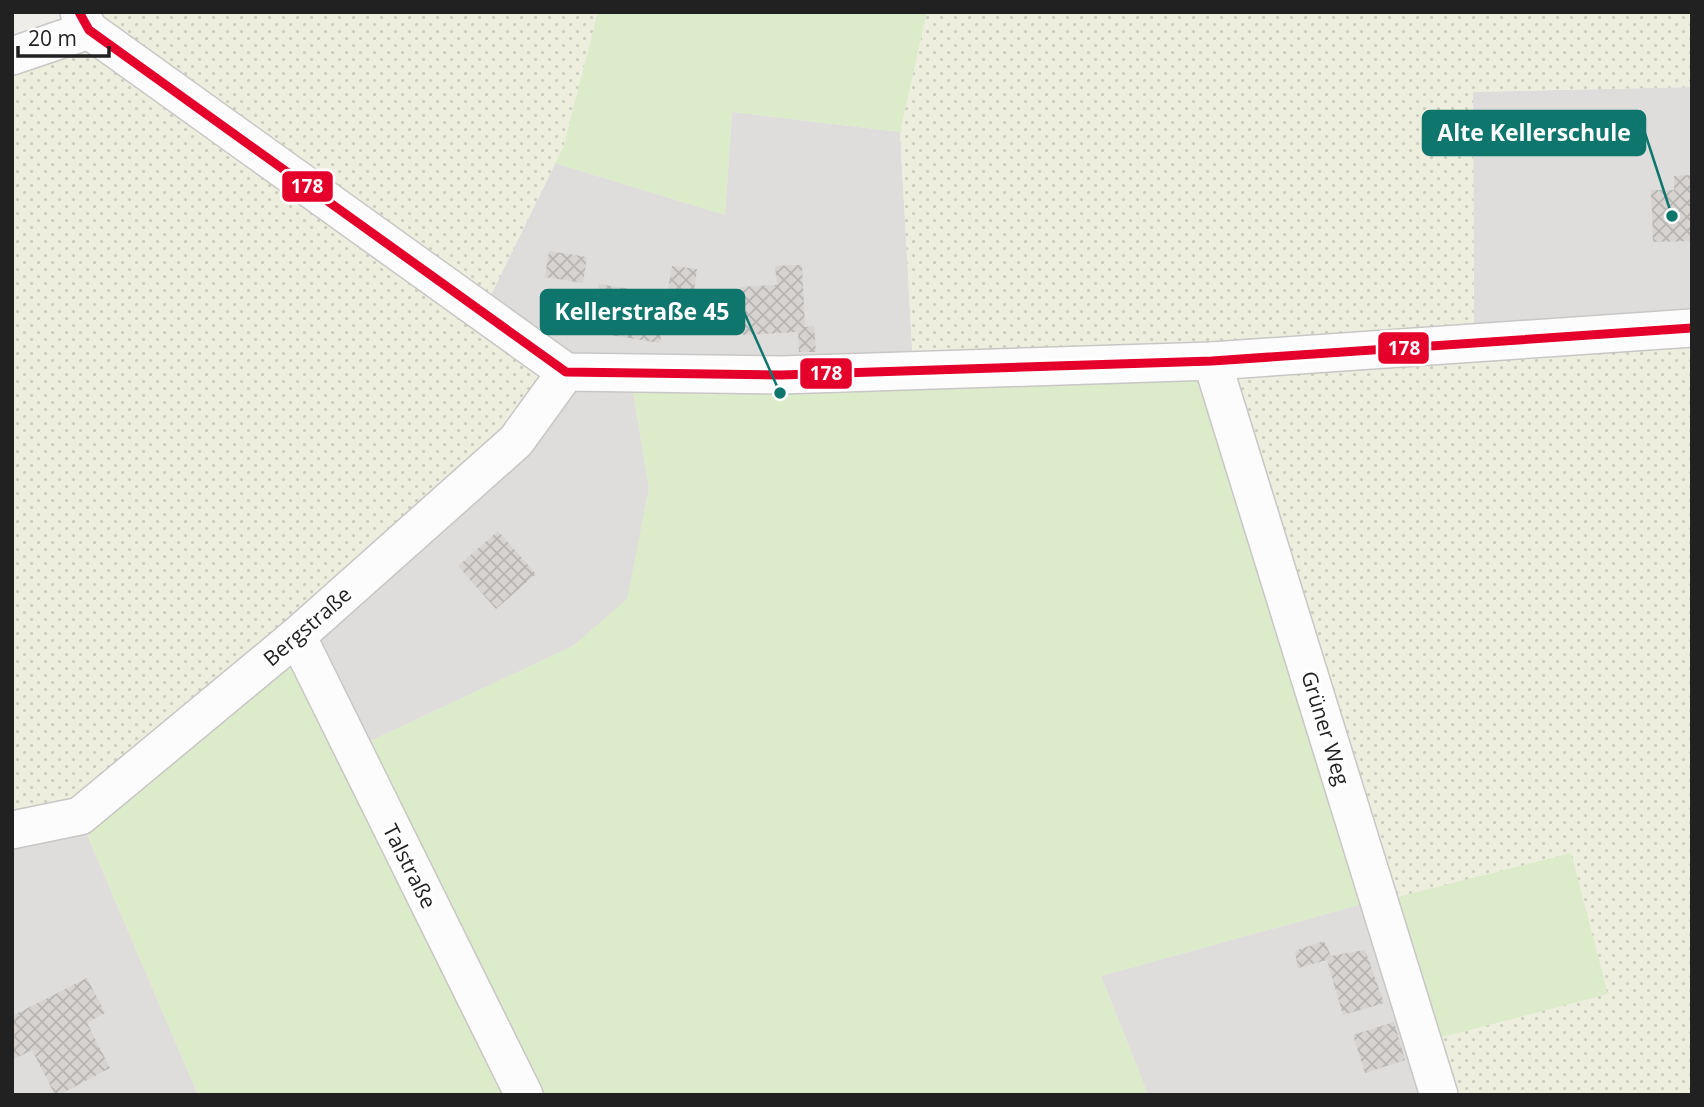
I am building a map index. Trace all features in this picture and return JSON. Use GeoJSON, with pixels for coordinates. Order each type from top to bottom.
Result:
{"type":"FeatureCollection","features":[{"type":"Feature","properties":{"kind":"street"},"geometry":{"type":"LineString","coordinates":[[12,56],[84,21],[566,372],[781,375],[1212,361],[1692,328]]}},
{"type":"Feature","properties":{"kind":"street","name":"Grüner Weg"},"geometry":{"type":"LineString","coordinates":[[1212,361],[1439,1095]]}},
{"type":"Feature","properties":{"kind":"street","name":"Bergstraße"},"geometry":{"type":"LineString","coordinates":[[12,830],[80,816],[297,636],[516,440],[566,372]]}},
{"type":"Feature","properties":{"kind":"street","name":"Talstraße"},"geometry":{"type":"LineString","coordinates":[[297,636],[524,1095]]}},
{"type":"Feature","properties":{"kind":"shaded area"},"geometry":{"type":"Polygon","coordinates":[[[1692,87],[1692,320],[1474,337],[1473,92],[1692,87]]]}},
{"type":"Feature","properties":{"kind":"shaded area"},"geometry":{"type":"Polygon","coordinates":[[[732,112],[900,132],[913,364],[570,363],[486,305],[555,163],[725,215],[732,112]]]}},
{"type":"Feature","properties":{"kind":"shaded area"},"geometry":{"type":"Polygon","coordinates":[[[575,380],[632,385],[649,488],[628,599],[573,646],[360,746],[307,638],[575,380]]]}},
{"type":"Feature","properties":{"kind":"shaded area"},"geometry":{"type":"Polygon","coordinates":[[[83,825],[198,1095],[12,1095],[12,839],[83,825]]]}},
{"type":"Feature","properties":{"kind":"shaded area"},"geometry":{"type":"Polygon","coordinates":[[[1373,901],[1432,1095],[1148,1095],[1101,976],[1373,901]]]}},
{"type":"Feature","properties":{"kind":"green space"},"geometry":{"type":"Polygon","coordinates":[[[88,12],[598,12],[563,148],[486,305],[88,12]]]}},
{"type":"Feature","properties":{"kind":"green space"},"geometry":{"type":"Polygon","coordinates":[[[598,12],[927,12],[900,132],[732,112],[725,215],[555,163],[563,148],[598,12]]]}},
{"type":"Feature","properties":{"kind":"green space"},"geometry":{"type":"Polygon","coordinates":[[[927,12],[1692,12],[1692,87],[1473,92],[1474,337],[913,364],[900,132],[927,12]]]}},
{"type":"Feature","properties":{"kind":"green space"},"geometry":{"type":"Polygon","coordinates":[[[90,40],[554,376],[511,431],[78,810],[12,824],[12,68],[90,40]]]}},
{"type":"Feature","properties":{"kind":"green space"},"geometry":{"type":"Polygon","coordinates":[[[1692,343],[1692,1095],[1448,1095],[1431,1040],[1571,854],[1394,898],[1226,371],[1692,343]]]}},
{"type":"Feature","properties":{"kind":"green space"},"geometry":{"type":"Polygon","coordinates":[[[1208,371],[1373,901],[1101,976],[1148,1095],[531,1095],[360,746],[573,646],[627,599],[649,488],[632,385],[1208,371]]]}},
{"type":"Feature","properties":{"kind":"green space"},"geometry":{"type":"Polygon","coordinates":[[[294,648],[515,1095],[198,1095],[83,825],[294,648]]]}},
{"type":"Feature","properties":{"kind":"green space"},"geometry":{"type":"Polygon","coordinates":[[[1571,853],[1608,994],[1431,1040],[1394,898],[1571,853]]]}},
{"type":"Feature","properties":{"kind":"building"},"geometry":{"type":"Polygon","coordinates":[[[1692,175],[1692,241],[1653,242],[1651,190],[1674,190],[1674,176],[1692,175]]]}},
{"type":"Feature","properties":{"kind":"building"},"geometry":{"type":"Polygon","coordinates":[[[549,251],[587,257],[583,283],[545,277],[549,251]]]}},
{"type":"Feature","properties":{"kind":"building"},"geometry":{"type":"Polygon","coordinates":[[[802,265],[805,327],[814,326],[816,352],[799,352],[798,332],[743,335],[740,287],[777,285],[775,266],[802,265]]]}},
{"type":"Feature","properties":{"kind":"building"},"geometry":{"type":"Polygon","coordinates":[[[672,266],[697,269],[692,305],[666,300],[660,343],[591,332],[599,284],[667,295],[672,266]]]}},
{"type":"Feature","properties":{"kind":"building"},"geometry":{"type":"Polygon","coordinates":[[[498,531],[536,574],[496,609],[458,566],[498,531]]]}},
{"type":"Feature","properties":{"kind":"building"},"geometry":{"type":"Polygon","coordinates":[[[1324,941],[1331,956],[1365,950],[1384,1003],[1343,1015],[1327,960],[1298,968],[1295,951],[1324,941]]]}},
{"type":"Feature","properties":{"kind":"building"},"geometry":{"type":"Polygon","coordinates":[[[87,978],[105,1013],[87,1023],[110,1068],[55,1095],[32,1050],[12,1060],[12,1016],[87,978]]]}},
{"type":"Feature","properties":{"kind":"building"},"geometry":{"type":"Polygon","coordinates":[[[1394,1022],[1405,1060],[1365,1073],[1353,1035],[1394,1022]]]}},
{"type":"Feature","properties":{"kind":"transit line","name":"178"},"geometry":{"type":"LineString","coordinates":[[79,12],[89,30],[566,372],[781,375],[1212,361],[1692,328]]}},
{"type":"Feature","properties":{"kind":"place","name":"Alte Kellerschule"},"geometry":{"type":"Point","coordinates":[1672,216]}},
{"type":"Feature","properties":{"kind":"place","name":"Kellerstraße 45"},"geometry":{"type":"Point","coordinates":[780,393]}}]}
